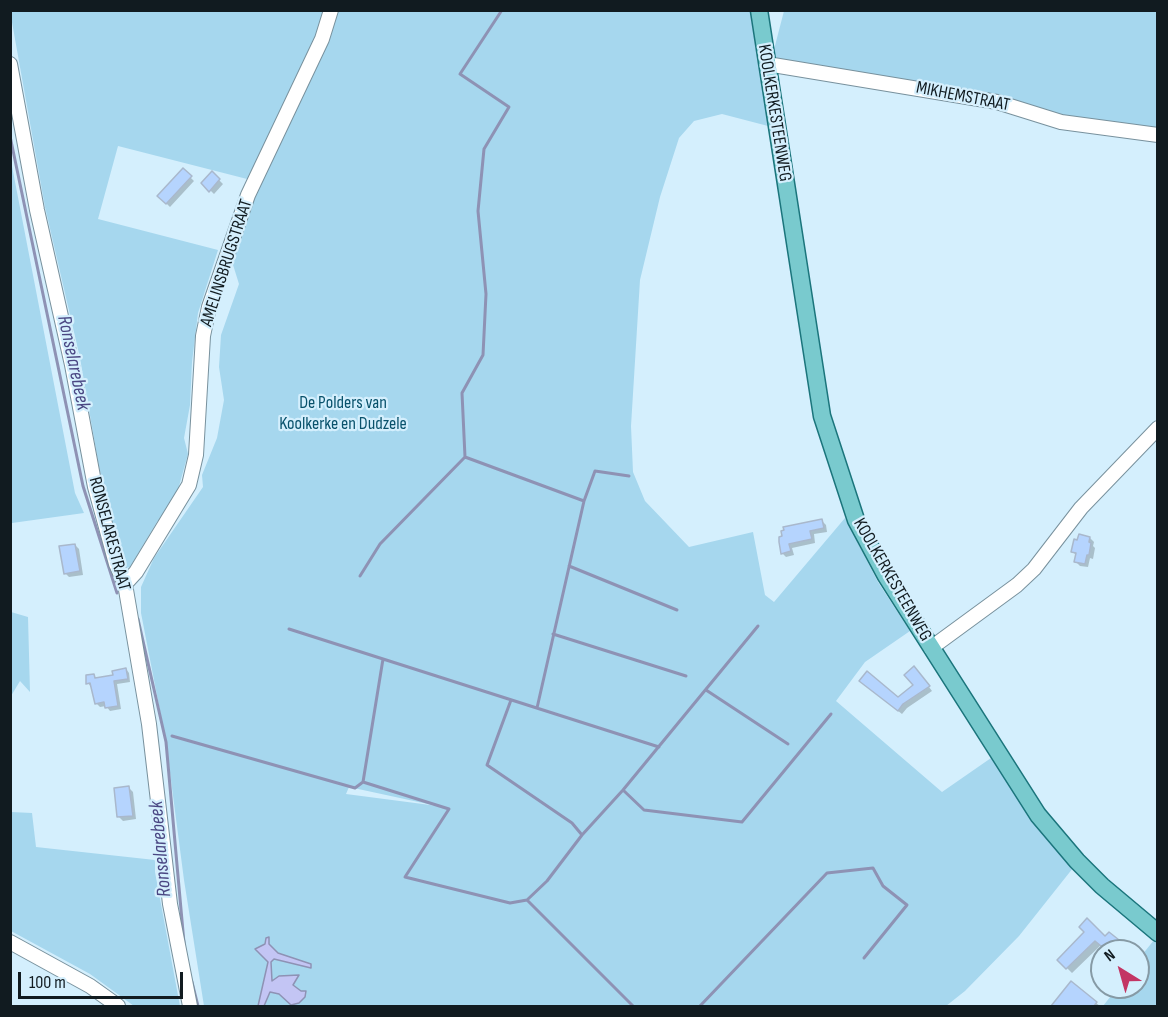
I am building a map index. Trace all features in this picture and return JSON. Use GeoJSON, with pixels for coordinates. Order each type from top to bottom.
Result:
{"type":"FeatureCollection","features":[{"type":"Feature","properties":{"kind":"main road","name":"KOOLKERKESTEENWEG"},"geometry":{"type":"LineString","coordinates":[[759,10],[822,416],[856,520],[886,576],[1038,815],[1077,861],[1102,886],[1158,933]]}},
{"type":"Feature","properties":{"kind":"street","name":"AMELINSBRUGSTRAAT"},"geometry":{"type":"LineString","coordinates":[[125,584],[136,572],[189,485],[196,455],[203,336],[209,307],[248,195],[322,39],[331,10]]}},
{"type":"Feature","properties":{"kind":"street","name":"RONSELARESTRAAT"},"geometry":{"type":"LineString","coordinates":[[10,64],[37,210],[72,365],[95,487],[116,564],[125,584],[149,724],[170,904],[190,1006]]}},
{"type":"Feature","properties":{"kind":"street","name":"MIKHEMSTRAAT"},"geometry":{"type":"LineString","coordinates":[[766,64],[997,102],[1061,122],[1158,135]]}},
{"type":"Feature","properties":{"kind":"street"},"geometry":{"type":"LineString","coordinates":[[932,648],[1017,585],[1034,568],[1081,508],[1158,428]]}},
{"type":"Feature","properties":{"kind":"street"},"geometry":{"type":"LineString","coordinates":[[10,942],[90,986],[118,1006]]}},
{"type":"Feature","properties":{"kind":"green space"},"geometry":{"type":"Polygon","coordinates":[[[10,11],[328,11],[251,180],[118,146],[98,219],[218,250],[198,313],[190,405],[184,438],[188,454],[176,497],[157,522],[130,567],[126,568],[121,559],[99,467],[80,358],[45,207],[10,11]]]}},
{"type":"Feature","properties":{"kind":"green space","name":"De Polders van Koolkerke en Dudzele"},"geometry":{"type":"Polygon","coordinates":[[[334,11],[750,11],[768,126],[722,114],[694,121],[679,138],[660,197],[640,280],[631,426],[633,472],[645,501],[689,547],[753,532],[765,595],[774,602],[845,518],[878,582],[910,631],[865,662],[836,701],[942,792],[991,758],[1031,818],[1073,868],[1019,936],[965,991],[946,1006],[204,1006],[184,880],[166,742],[141,613],[141,587],[154,558],[203,487],[202,475],[217,438],[224,400],[219,367],[221,335],[239,284],[229,252],[334,11]],[[349,787],[346,794],[435,806],[349,787]]]}},
{"type":"Feature","properties":{"kind":"green space"},"geometry":{"type":"Polygon","coordinates":[[[784,11],[1157,11],[1157,132],[1077,122],[771,61],[784,11]]]}},
{"type":"Feature","properties":{"kind":"green space"},"geometry":{"type":"Polygon","coordinates":[[[11,161],[75,493],[84,513],[12,523],[11,612],[11,161]]]}},
{"type":"Feature","properties":{"kind":"green space"},"geometry":{"type":"Polygon","coordinates":[[[11,612],[28,617],[30,692],[20,681],[11,696],[11,612]]]}},
{"type":"Feature","properties":{"kind":"green space"},"geometry":{"type":"Polygon","coordinates":[[[11,812],[32,813],[36,847],[155,860],[155,872],[180,1006],[134,1006],[90,974],[11,931],[11,812]]]}},
{"type":"Feature","properties":{"kind":"green space"},"geometry":{"type":"Polygon","coordinates":[[[1154,940],[1157,943],[1157,1006],[1103,1006],[1109,999],[1150,999],[1150,945],[1154,940]]]}},
{"type":"Feature","properties":{"kind":"shaded area"},"geometry":{"type":"Polygon","coordinates":[[[269,937],[269,944],[278,953],[311,964],[311,968],[274,959],[271,962],[272,981],[279,976],[299,975],[293,985],[301,991],[306,991],[305,997],[299,1003],[291,1005],[279,994],[270,992],[264,1006],[258,1006],[268,962],[255,949],[265,944],[266,938],[269,937]]]}},
{"type":"Feature","properties":{"kind":"building"},"geometry":{"type":"Polygon","coordinates":[[[183,168],[192,176],[166,204],[157,196],[183,168]]]}},
{"type":"Feature","properties":{"kind":"building"},"geometry":{"type":"Polygon","coordinates":[[[212,171],[220,179],[209,192],[201,183],[212,171]]]}},
{"type":"Feature","properties":{"kind":"building"},"geometry":{"type":"Polygon","coordinates":[[[822,519],[824,528],[810,531],[812,539],[789,544],[791,551],[781,554],[779,537],[782,536],[783,527],[822,519]]]}},
{"type":"Feature","properties":{"kind":"building"},"geometry":{"type":"Polygon","coordinates":[[[1079,534],[1090,537],[1089,555],[1087,555],[1085,564],[1074,562],[1076,553],[1071,552],[1074,539],[1077,540],[1079,534]]]}},
{"type":"Feature","properties":{"kind":"building"},"geometry":{"type":"Polygon","coordinates":[[[75,544],[80,571],[64,574],[59,546],[75,544]]]}},
{"type":"Feature","properties":{"kind":"building"},"geometry":{"type":"Polygon","coordinates":[[[914,666],[930,686],[903,704],[898,711],[859,681],[867,671],[898,697],[913,685],[904,675],[914,666]]]}},
{"type":"Feature","properties":{"kind":"building"},"geometry":{"type":"Polygon","coordinates":[[[126,668],[128,679],[114,681],[118,706],[105,708],[104,702],[95,704],[90,683],[86,684],[86,675],[94,674],[95,678],[113,675],[112,671],[126,668]]]}},
{"type":"Feature","properties":{"kind":"building"},"geometry":{"type":"Polygon","coordinates":[[[129,786],[133,816],[117,817],[114,788],[129,786]]]}},
{"type":"Feature","properties":{"kind":"building"},"geometry":{"type":"Polygon","coordinates":[[[1087,918],[1105,936],[1109,932],[1118,939],[1090,939],[1090,946],[1066,969],[1057,960],[1084,932],[1079,927],[1087,918]]]}},
{"type":"Feature","properties":{"kind":"building"},"geometry":{"type":"Polygon","coordinates":[[[1071,981],[1090,996],[1090,999],[1097,1002],[1094,1006],[1051,1006],[1071,981]]]}},
{"type":"Feature","properties":{"kind":"waterway"},"geometry":{"type":"LineString","coordinates":[[360,576],[380,544],[465,457],[462,393],[483,355],[486,294],[478,211],[484,149],[509,107],[460,74],[502,10]]}},
{"type":"Feature","properties":{"kind":"waterway","name":"Ronselarebeek"},"geometry":{"type":"LineString","coordinates":[[10,136],[83,486],[117,593]]}},
{"type":"Feature","properties":{"kind":"waterway"},"geometry":{"type":"LineString","coordinates":[[465,457],[584,501],[595,471],[629,476]]}},
{"type":"Feature","properties":{"kind":"waterway"},"geometry":{"type":"LineString","coordinates":[[537,708],[584,501]]}},
{"type":"Feature","properties":{"kind":"waterway"},"geometry":{"type":"LineString","coordinates":[[569,566],[677,610]]}},
{"type":"Feature","properties":{"kind":"waterway","name":"Ronselarebeek"},"geometry":{"type":"LineString","coordinates":[[138,619],[166,742],[184,943]]}},
{"type":"Feature","properties":{"kind":"waterway"},"geometry":{"type":"LineString","coordinates":[[633,1006],[527,900],[547,881],[582,835],[623,790],[758,626]]}},
{"type":"Feature","properties":{"kind":"waterway"},"geometry":{"type":"LineString","coordinates":[[289,629],[659,747]]}},
{"type":"Feature","properties":{"kind":"waterway"},"geometry":{"type":"LineString","coordinates":[[553,634],[686,676]]}},
{"type":"Feature","properties":{"kind":"waterway"},"geometry":{"type":"LineString","coordinates":[[172,736],[355,788],[363,782],[383,659]]}},
{"type":"Feature","properties":{"kind":"waterway"},"geometry":{"type":"LineString","coordinates":[[706,690],[788,744]]}},
{"type":"Feature","properties":{"kind":"waterway"},"geometry":{"type":"LineString","coordinates":[[511,700],[487,765],[572,823],[582,835]]}},
{"type":"Feature","properties":{"kind":"waterway"},"geometry":{"type":"LineString","coordinates":[[623,790],[644,810],[742,822],[831,714]]}},
{"type":"Feature","properties":{"kind":"waterway"},"geometry":{"type":"LineString","coordinates":[[363,782],[449,809],[405,877],[510,903],[527,900]]}},
{"type":"Feature","properties":{"kind":"waterway"},"geometry":{"type":"LineString","coordinates":[[700,1006],[827,873],[873,868],[883,886],[907,905],[864,958]]}},
{"type":"Feature","properties":{"kind":"waterway","name":"Ronselarebeek"},"geometry":{"type":"LineString","coordinates":[[192,982],[198,1006]]}}]}
